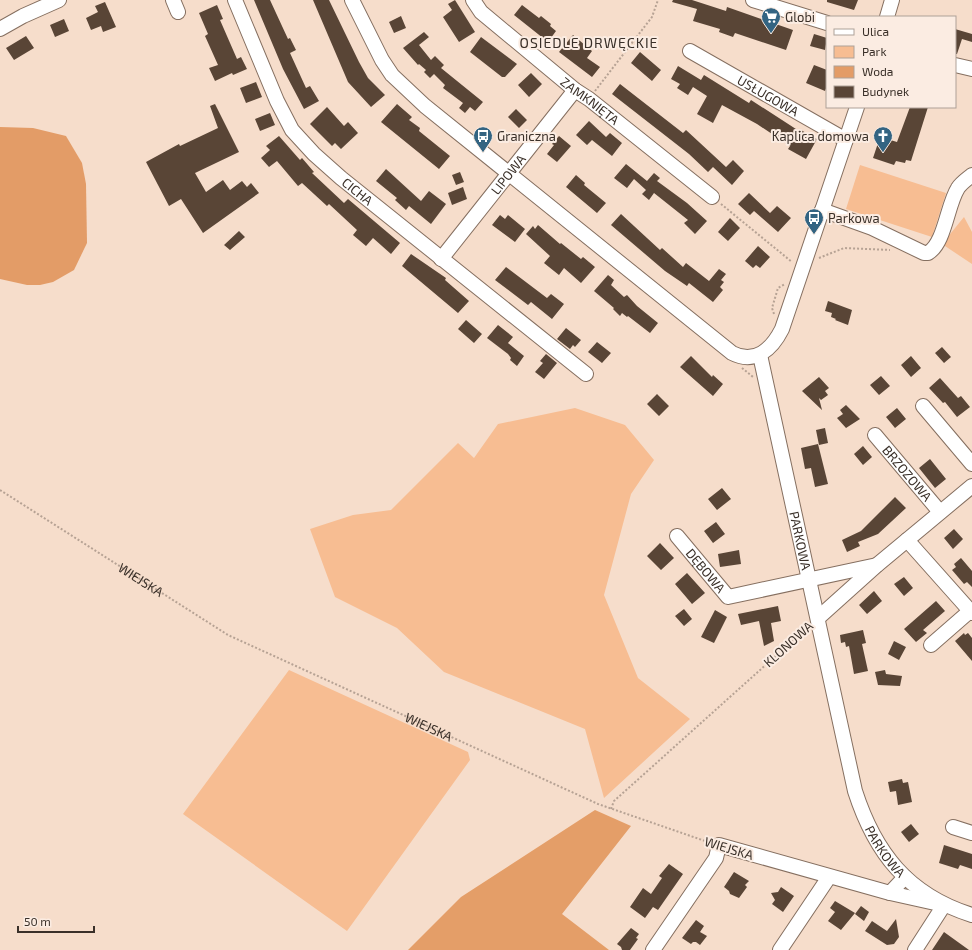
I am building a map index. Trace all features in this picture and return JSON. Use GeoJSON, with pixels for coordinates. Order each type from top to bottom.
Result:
{"type":"FeatureCollection","features":[{"type":"Feature","properties":{"kind":"street"},"geometry":{"type":"LineString","coordinates":[[0,29],[23,16],[59,0]]}},
{"type":"Feature","properties":{"kind":"street","name":"CICHA"},"geometry":{"type":"LineString","coordinates":[[234,0],[277,101],[292,130],[314,154],[341,178],[441,259],[586,374]]}},
{"type":"Feature","properties":{"kind":"street"},"geometry":{"type":"LineString","coordinates":[[352,0],[374,45],[392,75],[425,106],[732,353],[749,358],[760,354],[773,343],[782,329],[857,108]]}},
{"type":"Feature","properties":{"kind":"street","name":"ZAMKNIĘTA"},"geometry":{"type":"LineString","coordinates":[[473,0],[481,12],[575,90],[589,99],[712,197]]}},
{"type":"Feature","properties":{"kind":"street"},"geometry":{"type":"LineString","coordinates":[[753,0],[826,23]]}},
{"type":"Feature","properties":{"kind":"street"},"geometry":{"type":"LineString","coordinates":[[887,16],[892,0]]}},
{"type":"Feature","properties":{"kind":"street","name":"USŁUGOWA"},"geometry":{"type":"LineString","coordinates":[[690,51],[846,140]]}},
{"type":"Feature","properties":{"kind":"street"},"geometry":{"type":"LineString","coordinates":[[956,65],[972,69]]}},
{"type":"Feature","properties":{"kind":"street","name":"LIPOWA"},"geometry":{"type":"LineString","coordinates":[[441,259],[575,90]]}},
{"type":"Feature","properties":{"kind":"street"},"geometry":{"type":"LineString","coordinates":[[822,210],[872,228],[924,253],[928,253],[937,245],[959,186],[972,175]]}},
{"type":"Feature","properties":{"kind":"street","name":"PARKOWA"},"geometry":{"type":"LineString","coordinates":[[760,354],[855,791],[861,810],[876,842],[905,877],[929,897],[944,906],[972,915]]}},
{"type":"Feature","properties":{"kind":"street"},"geometry":{"type":"LineString","coordinates":[[923,406],[972,464]]}},
{"type":"Feature","properties":{"kind":"street","name":"BRZOZOWA"},"geometry":{"type":"LineString","coordinates":[[875,435],[940,512]]}},
{"type":"Feature","properties":{"kind":"street","name":"KLONOWA"},"geometry":{"type":"LineString","coordinates":[[818,618],[877,565],[972,486]]}},
{"type":"Feature","properties":{"kind":"street","name":"DĘBOWA"},"geometry":{"type":"LineString","coordinates":[[677,536],[728,597],[810,579]]}},
{"type":"Feature","properties":{"kind":"street"},"geometry":{"type":"LineString","coordinates":[[907,540],[971,612],[931,645]]}},
{"type":"Feature","properties":{"kind":"street"},"geometry":{"type":"LineString","coordinates":[[810,579],[877,565]]}},
{"type":"Feature","properties":{"kind":"street"},"geometry":{"type":"LineString","coordinates":[[953,827],[972,833]]}},
{"type":"Feature","properties":{"kind":"street"},"geometry":{"type":"LineString","coordinates":[[653,950],[716,858],[719,845]]}},
{"type":"Feature","properties":{"kind":"street","name":"WIEJSKA"},"geometry":{"type":"LineString","coordinates":[[719,845],[828,877],[944,906]]}},
{"type":"Feature","properties":{"kind":"street"},"geometry":{"type":"LineString","coordinates":[[780,950],[828,877]]}},
{"type":"Feature","properties":{"kind":"street"},"geometry":{"type":"LineString","coordinates":[[890,893],[905,877]]}},
{"type":"Feature","properties":{"kind":"street"},"geometry":{"type":"LineString","coordinates":[[915,950],[944,906]]}},
{"type":"Feature","properties":{"kind":"path"},"geometry":{"type":"LineString","coordinates":[[589,99],[652,16],[658,0]]}},
{"type":"Feature","properties":{"kind":"path"},"geometry":{"type":"LineString","coordinates":[[712,197],[802,271]]}},
{"type":"Feature","properties":{"kind":"path"},"geometry":{"type":"LineString","coordinates":[[816,260],[832,251],[844,248],[895,251]]}},
{"type":"Feature","properties":{"kind":"path"},"geometry":{"type":"LineString","coordinates":[[773,319],[772,308],[778,288],[786,283]]}},
{"type":"Feature","properties":{"kind":"path","name":"WIEJSKA"},"geometry":{"type":"LineString","coordinates":[[0,490],[228,635],[611,809],[719,845]]}},
{"type":"Feature","properties":{"kind":"path","name":"KLONOWA"},"geometry":{"type":"LineString","coordinates":[[611,809],[614,801],[818,618]]}},
{"type":"Feature","properties":{"kind":"green space"},"geometry":{"type":"Polygon","coordinates":[[[860,165],[946,193],[932,237],[846,209],[860,165]]]}},
{"type":"Feature","properties":{"kind":"green space"},"geometry":{"type":"Polygon","coordinates":[[[964,217],[972,232],[972,264],[942,244],[964,217]]]}},
{"type":"Feature","properties":{"kind":"green space"},"geometry":{"type":"Polygon","coordinates":[[[575,408],[625,425],[654,460],[631,494],[604,595],[638,678],[690,719],[604,798],[585,729],[444,672],[397,628],[335,597],[310,529],[353,515],[391,510],[458,443],[474,458],[498,424],[575,408]]]}},
{"type":"Feature","properties":{"kind":"green space"},"geometry":{"type":"Polygon","coordinates":[[[289,670],[468,752],[470,760],[347,931],[183,814],[289,670]]]}},
{"type":"Feature","properties":{"kind":"shaded area"},"geometry":{"type":"Polygon","coordinates":[[[595,810],[631,826],[562,914],[609,950],[408,950],[461,897],[595,810]]]}},
{"type":"Feature","properties":{"kind":"water"},"geometry":{"type":"Polygon","coordinates":[[[0,127],[33,128],[66,136],[82,163],[86,184],[87,243],[74,270],[53,282],[40,285],[27,285],[0,279],[0,127]]]}},
{"type":"Feature","properties":{"kind":"building"},"geometry":{"type":"Polygon","coordinates":[[[254,0],[270,0],[288,39],[290,38],[296,50],[290,53],[306,88],[310,86],[319,101],[304,109],[283,69],[254,0]]]}},
{"type":"Feature","properties":{"kind":"building"},"geometry":{"type":"Polygon","coordinates":[[[313,0],[329,0],[368,78],[385,95],[371,107],[348,82],[313,0]]]}},
{"type":"Feature","properties":{"kind":"building"},"geometry":{"type":"Polygon","coordinates":[[[455,0],[475,32],[459,42],[443,17],[452,10],[448,4],[455,0]]]}},
{"type":"Feature","properties":{"kind":"building"},"geometry":{"type":"Polygon","coordinates":[[[673,0],[692,0],[726,11],[727,7],[793,30],[786,50],[735,33],[733,37],[719,32],[720,29],[693,21],[697,9],[672,2],[673,0]]]}},
{"type":"Feature","properties":{"kind":"building"},"geometry":{"type":"Polygon","coordinates":[[[827,0],[858,0],[854,10],[827,2],[827,0]]]}},
{"type":"Feature","properties":{"kind":"building"},"geometry":{"type":"Polygon","coordinates":[[[105,2],[116,27],[103,32],[101,26],[91,30],[86,18],[98,12],[95,6],[105,2]]]}},
{"type":"Feature","properties":{"kind":"building"},"geometry":{"type":"Polygon","coordinates":[[[217,5],[223,19],[220,20],[237,59],[241,57],[247,69],[233,75],[232,73],[215,81],[209,68],[218,65],[205,36],[208,34],[199,13],[217,5]]]}},
{"type":"Feature","properties":{"kind":"building"},"geometry":{"type":"Polygon","coordinates":[[[522,5],[539,18],[541,16],[551,24],[550,26],[556,31],[548,42],[514,15],[522,5]]]}},
{"type":"Feature","properties":{"kind":"building"},"geometry":{"type":"Polygon","coordinates":[[[401,16],[406,28],[394,33],[389,22],[401,16]]]}},
{"type":"Feature","properties":{"kind":"building"},"geometry":{"type":"Polygon","coordinates":[[[64,19],[69,31],[55,37],[50,25],[64,19]]]}},
{"type":"Feature","properties":{"kind":"building"},"geometry":{"type":"Polygon","coordinates":[[[956,29],[972,34],[972,42],[962,39],[957,54],[956,29]]]}},
{"type":"Feature","properties":{"kind":"building"},"geometry":{"type":"Polygon","coordinates":[[[424,32],[429,37],[419,45],[431,60],[435,56],[444,65],[441,68],[483,102],[475,111],[470,107],[465,113],[459,108],[463,103],[443,88],[445,85],[434,74],[430,78],[424,72],[426,70],[419,64],[418,65],[403,48],[424,32]]]}},
{"type":"Feature","properties":{"kind":"building"},"geometry":{"type":"Polygon","coordinates":[[[814,34],[826,38],[825,50],[810,46],[814,34]]]}},
{"type":"Feature","properties":{"kind":"building"},"geometry":{"type":"Polygon","coordinates":[[[573,35],[592,51],[587,58],[600,67],[592,77],[559,52],[573,35]]]}},
{"type":"Feature","properties":{"kind":"building"},"geometry":{"type":"Polygon","coordinates":[[[26,36],[34,48],[14,60],[6,48],[26,36]]]}},
{"type":"Feature","properties":{"kind":"building"},"geometry":{"type":"Polygon","coordinates":[[[481,37],[517,64],[505,77],[502,77],[470,52],[481,37]]]}},
{"type":"Feature","properties":{"kind":"building"},"geometry":{"type":"Polygon","coordinates":[[[640,52],[661,70],[652,81],[631,63],[640,52]]]}},
{"type":"Feature","properties":{"kind":"building"},"geometry":{"type":"Polygon","coordinates":[[[814,65],[826,70],[825,91],[806,83],[814,65]]]}},
{"type":"Feature","properties":{"kind":"building"},"geometry":{"type":"Polygon","coordinates":[[[678,66],[701,80],[704,75],[749,103],[751,100],[799,131],[799,129],[817,139],[806,159],[788,149],[790,146],[757,124],[722,105],[713,123],[697,114],[707,96],[693,87],[688,95],[677,88],[680,84],[671,79],[678,66]]]}},
{"type":"Feature","properties":{"kind":"building"},"geometry":{"type":"Polygon","coordinates":[[[531,73],[542,84],[529,97],[518,85],[531,73]]]}},
{"type":"Feature","properties":{"kind":"building"},"geometry":{"type":"Polygon","coordinates":[[[256,82],[262,97],[246,103],[240,88],[256,82]]]}},
{"type":"Feature","properties":{"kind":"building"},"geometry":{"type":"Polygon","coordinates":[[[620,84],[683,133],[686,130],[726,167],[733,160],[744,171],[732,185],[713,167],[708,172],[689,154],[612,94],[620,84]]]}},
{"type":"Feature","properties":{"kind":"building"},"geometry":{"type":"Polygon","coordinates":[[[215,104],[239,152],[195,173],[206,192],[223,180],[230,190],[242,181],[247,187],[251,183],[259,193],[203,233],[181,199],[169,206],[146,162],[179,144],[180,146],[218,128],[210,106],[215,104]]]}},
{"type":"Feature","properties":{"kind":"building"},"geometry":{"type":"Polygon","coordinates":[[[397,104],[412,117],[409,120],[420,128],[419,131],[450,156],[439,169],[381,122],[397,104]]]}},
{"type":"Feature","properties":{"kind":"building"},"geometry":{"type":"Polygon","coordinates":[[[327,107],[344,126],[348,122],[358,133],[341,149],[335,143],[332,146],[310,124],[327,107]]]}},
{"type":"Feature","properties":{"kind":"building"},"geometry":{"type":"Polygon","coordinates":[[[910,108],[928,108],[911,161],[906,160],[905,163],[896,161],[894,165],[873,158],[879,140],[886,142],[887,139],[897,142],[910,108]]]}},
{"type":"Feature","properties":{"kind":"building"},"geometry":{"type":"Polygon","coordinates":[[[516,109],[527,120],[519,128],[508,117],[516,109]]]}},
{"type":"Feature","properties":{"kind":"building"},"geometry":{"type":"Polygon","coordinates":[[[270,113],[275,125],[260,131],[255,119],[270,113]]]}},
{"type":"Feature","properties":{"kind":"building"},"geometry":{"type":"Polygon","coordinates":[[[589,121],[606,137],[610,133],[622,143],[612,156],[592,140],[587,145],[576,135],[589,121]]]}},
{"type":"Feature","properties":{"kind":"building"},"geometry":{"type":"Polygon","coordinates":[[[279,136],[300,160],[302,158],[314,172],[312,173],[344,203],[348,199],[400,243],[391,254],[373,238],[366,246],[353,235],[357,230],[329,204],[327,206],[302,183],[298,186],[277,161],[269,167],[261,158],[270,150],[266,146],[279,136]]]}},
{"type":"Feature","properties":{"kind":"building"},"geometry":{"type":"Polygon","coordinates":[[[559,136],[571,146],[557,162],[547,154],[554,145],[552,144],[559,136]]]}},
{"type":"Feature","properties":{"kind":"building"},"geometry":{"type":"Polygon","coordinates":[[[626,164],[647,181],[654,173],[660,178],[657,181],[687,203],[707,221],[695,234],[684,223],[688,220],[654,193],[649,200],[642,194],[646,190],[634,179],[627,188],[614,178],[626,164]]]}},
{"type":"Feature","properties":{"kind":"building"},"geometry":{"type":"Polygon","coordinates":[[[386,169],[421,201],[429,191],[446,204],[431,224],[409,206],[406,210],[395,200],[397,198],[376,181],[386,169]]]}},
{"type":"Feature","properties":{"kind":"building"},"geometry":{"type":"Polygon","coordinates":[[[460,172],[464,182],[456,185],[452,175],[460,172]]]}},
{"type":"Feature","properties":{"kind":"building"},"geometry":{"type":"Polygon","coordinates":[[[576,175],[585,183],[584,185],[606,203],[597,213],[566,187],[576,175]]]}},
{"type":"Feature","properties":{"kind":"building"},"geometry":{"type":"Polygon","coordinates":[[[463,187],[467,199],[452,205],[448,193],[463,187]]]}},
{"type":"Feature","properties":{"kind":"building"},"geometry":{"type":"Polygon","coordinates":[[[749,193],[770,213],[777,206],[791,218],[778,232],[754,211],[750,215],[738,204],[749,193]]]}},
{"type":"Feature","properties":{"kind":"building"},"geometry":{"type":"Polygon","coordinates":[[[621,214],[660,250],[662,248],[683,267],[686,263],[709,281],[719,269],[726,274],[721,280],[724,282],[720,287],[723,290],[713,302],[689,283],[687,286],[665,271],[611,225],[621,214]]]}},
{"type":"Feature","properties":{"kind":"building"},"geometry":{"type":"Polygon","coordinates":[[[500,215],[505,219],[508,215],[525,229],[515,242],[492,225],[500,215]]]}},
{"type":"Feature","properties":{"kind":"building"},"geometry":{"type":"Polygon","coordinates":[[[730,218],[740,228],[728,241],[718,232],[730,218]]]}},
{"type":"Feature","properties":{"kind":"building"},"geometry":{"type":"Polygon","coordinates":[[[538,225],[560,244],[561,243],[581,259],[583,257],[595,267],[581,283],[564,268],[559,275],[544,263],[550,256],[526,234],[533,226],[535,229],[538,225]]]}},
{"type":"Feature","properties":{"kind":"building"},"geometry":{"type":"Polygon","coordinates":[[[239,231],[245,237],[230,250],[224,245],[239,231]]]}},
{"type":"Feature","properties":{"kind":"building"},"geometry":{"type":"Polygon","coordinates":[[[758,246],[770,257],[760,268],[756,265],[753,268],[745,261],[758,246]]]}},
{"type":"Feature","properties":{"kind":"building"},"geometry":{"type":"Polygon","coordinates":[[[411,254],[446,278],[445,280],[469,301],[458,313],[402,266],[411,254]]]}},
{"type":"Feature","properties":{"kind":"building"},"geometry":{"type":"Polygon","coordinates":[[[506,267],[547,298],[551,294],[564,304],[552,319],[531,302],[528,305],[495,280],[506,267]]]}},
{"type":"Feature","properties":{"kind":"building"},"geometry":{"type":"Polygon","coordinates":[[[608,275],[614,280],[611,285],[624,297],[627,295],[637,306],[658,323],[650,333],[628,316],[627,317],[622,313],[620,316],[613,309],[614,308],[594,291],[608,275]]]}},
{"type":"Feature","properties":{"kind":"building"},"geometry":{"type":"Polygon","coordinates":[[[828,301],[852,310],[848,325],[835,320],[836,319],[831,317],[832,313],[825,311],[828,301]]]}},
{"type":"Feature","properties":{"kind":"building"},"geometry":{"type":"Polygon","coordinates":[[[466,320],[482,334],[474,343],[458,329],[466,320]]]}},
{"type":"Feature","properties":{"kind":"building"},"geometry":{"type":"Polygon","coordinates":[[[498,325],[513,337],[508,343],[524,356],[517,366],[510,360],[511,358],[508,354],[487,338],[498,325]]]}},
{"type":"Feature","properties":{"kind":"building"},"geometry":{"type":"Polygon","coordinates":[[[566,328],[581,340],[575,347],[573,345],[570,349],[557,339],[566,328]]]}},
{"type":"Feature","properties":{"kind":"building"},"geometry":{"type":"Polygon","coordinates":[[[597,342],[611,353],[602,363],[588,352],[597,342]]]}},
{"type":"Feature","properties":{"kind":"building"},"geometry":{"type":"Polygon","coordinates":[[[942,347],[951,357],[944,363],[935,353],[942,347]]]}},
{"type":"Feature","properties":{"kind":"building"},"geometry":{"type":"Polygon","coordinates":[[[546,354],[557,363],[544,379],[535,372],[543,363],[540,361],[546,354]]]}},
{"type":"Feature","properties":{"kind":"building"},"geometry":{"type":"Polygon","coordinates":[[[691,356],[712,377],[713,375],[723,384],[713,396],[680,367],[691,356]]]}},
{"type":"Feature","properties":{"kind":"building"},"geometry":{"type":"Polygon","coordinates":[[[911,356],[921,368],[911,377],[901,365],[911,356]]]}},
{"type":"Feature","properties":{"kind":"building"},"geometry":{"type":"Polygon","coordinates":[[[881,376],[890,386],[879,395],[870,385],[881,376]]]}},
{"type":"Feature","properties":{"kind":"building"},"geometry":{"type":"Polygon","coordinates":[[[819,377],[829,388],[825,391],[828,395],[821,400],[819,398],[822,410],[802,391],[819,377]]]}},
{"type":"Feature","properties":{"kind":"building"},"geometry":{"type":"Polygon","coordinates":[[[940,378],[958,398],[961,396],[970,407],[957,417],[945,402],[943,403],[929,388],[940,378]]]}},
{"type":"Feature","properties":{"kind":"building"},"geometry":{"type":"Polygon","coordinates":[[[657,394],[669,406],[659,416],[647,404],[657,394]]]}},
{"type":"Feature","properties":{"kind":"building"},"geometry":{"type":"Polygon","coordinates":[[[846,405],[860,419],[846,428],[837,418],[843,414],[840,410],[846,405]]]}},
{"type":"Feature","properties":{"kind":"building"},"geometry":{"type":"Polygon","coordinates":[[[897,408],[906,419],[895,428],[886,417],[897,408]]]}},
{"type":"Feature","properties":{"kind":"building"},"geometry":{"type":"Polygon","coordinates":[[[825,428],[828,443],[819,445],[816,430],[825,428]]]}},
{"type":"Feature","properties":{"kind":"building"},"geometry":{"type":"Polygon","coordinates":[[[818,444],[828,484],[815,487],[811,468],[805,469],[801,448],[818,444]]]}},
{"type":"Feature","properties":{"kind":"building"},"geometry":{"type":"Polygon","coordinates":[[[863,446],[872,457],[863,465],[854,454],[863,446]]]}},
{"type":"Feature","properties":{"kind":"building"},"geometry":{"type":"Polygon","coordinates":[[[930,459],[946,479],[935,488],[919,468],[930,459]]]}},
{"type":"Feature","properties":{"kind":"building"},"geometry":{"type":"Polygon","coordinates":[[[722,488],[731,499],[717,510],[708,499],[722,488]]]}},
{"type":"Feature","properties":{"kind":"building"},"geometry":{"type":"Polygon","coordinates":[[[895,497],[906,508],[878,534],[858,542],[860,546],[847,552],[842,540],[861,531],[895,497]]]}},
{"type":"Feature","properties":{"kind":"building"},"geometry":{"type":"Polygon","coordinates":[[[716,522],[725,534],[713,543],[704,531],[716,522]]]}},
{"type":"Feature","properties":{"kind":"building"},"geometry":{"type":"Polygon","coordinates":[[[954,529],[963,539],[953,549],[944,538],[954,529]]]}},
{"type":"Feature","properties":{"kind":"building"},"geometry":{"type":"Polygon","coordinates":[[[660,543],[674,558],[661,570],[647,556],[660,543]]]}},
{"type":"Feature","properties":{"kind":"building"},"geometry":{"type":"Polygon","coordinates":[[[739,550],[741,564],[720,567],[718,554],[739,550]]]}},
{"type":"Feature","properties":{"kind":"building"},"geometry":{"type":"Polygon","coordinates":[[[961,558],[972,571],[972,587],[967,582],[964,584],[952,570],[956,567],[954,564],[961,558]]]}},
{"type":"Feature","properties":{"kind":"building"},"geometry":{"type":"Polygon","coordinates":[[[687,573],[705,593],[692,604],[675,584],[687,573]]]}},
{"type":"Feature","properties":{"kind":"building"},"geometry":{"type":"Polygon","coordinates":[[[904,577],[913,588],[904,596],[894,584],[904,577]]]}},
{"type":"Feature","properties":{"kind":"building"},"geometry":{"type":"Polygon","coordinates":[[[874,591],[882,601],[867,614],[859,605],[874,591]]]}},
{"type":"Feature","properties":{"kind":"building"},"geometry":{"type":"Polygon","coordinates":[[[936,601],[945,611],[923,630],[927,633],[916,642],[904,629],[936,601]]]}},
{"type":"Feature","properties":{"kind":"building"},"geometry":{"type":"Polygon","coordinates":[[[778,606],[781,621],[771,623],[774,641],[764,646],[759,621],[741,625],[738,614],[778,606]]]}},
{"type":"Feature","properties":{"kind":"building"},"geometry":{"type":"Polygon","coordinates":[[[684,609],[692,619],[684,626],[675,616],[684,609]]]}},
{"type":"Feature","properties":{"kind":"building"},"geometry":{"type":"Polygon","coordinates":[[[715,610],[727,617],[714,643],[701,637],[715,610]]]}},
{"type":"Feature","properties":{"kind":"building"},"geometry":{"type":"Polygon","coordinates":[[[863,630],[866,643],[862,644],[868,671],[854,674],[849,646],[846,647],[845,642],[841,643],[840,635],[863,630]]]}},
{"type":"Feature","properties":{"kind":"building"},"geometry":{"type":"Polygon","coordinates":[[[964,633],[965,635],[968,633],[972,638],[972,661],[955,641],[964,633]]]}},
{"type":"Feature","properties":{"kind":"building"},"geometry":{"type":"Polygon","coordinates":[[[894,641],[906,647],[899,660],[888,654],[894,641]]]}},
{"type":"Feature","properties":{"kind":"building"},"geometry":{"type":"Polygon","coordinates":[[[885,670],[886,674],[902,676],[900,686],[878,685],[875,672],[885,670]]]}},
{"type":"Feature","properties":{"kind":"building"},"geometry":{"type":"Polygon","coordinates":[[[902,779],[903,783],[908,782],[912,802],[898,805],[896,791],[890,792],[888,782],[902,779]]]}},
{"type":"Feature","properties":{"kind":"building"},"geometry":{"type":"Polygon","coordinates":[[[911,824],[919,834],[909,842],[901,832],[911,824]]]}},
{"type":"Feature","properties":{"kind":"building"},"geometry":{"type":"Polygon","coordinates":[[[944,845],[972,854],[972,869],[960,865],[958,869],[939,863],[944,845]]]}},
{"type":"Feature","properties":{"kind":"building"},"geometry":{"type":"Polygon","coordinates":[[[669,864],[683,874],[658,910],[653,907],[645,918],[630,907],[643,888],[651,894],[662,878],[659,876],[669,864]]]}},
{"type":"Feature","properties":{"kind":"building"},"geometry":{"type":"Polygon","coordinates":[[[734,872],[749,881],[745,885],[747,887],[739,898],[730,894],[724,887],[734,872]]]}},
{"type":"Feature","properties":{"kind":"building"},"geometry":{"type":"Polygon","coordinates":[[[781,887],[794,896],[783,912],[772,904],[775,900],[771,893],[778,892],[781,887]]]}},
{"type":"Feature","properties":{"kind":"building"},"geometry":{"type":"Polygon","coordinates":[[[835,901],[855,913],[841,930],[828,921],[835,912],[830,908],[835,901]]]}},
{"type":"Feature","properties":{"kind":"building"},"geometry":{"type":"Polygon","coordinates":[[[861,906],[869,912],[864,921],[855,914],[861,906]]]}},
{"type":"Feature","properties":{"kind":"building"},"geometry":{"type":"Polygon","coordinates":[[[896,919],[899,937],[894,944],[887,945],[865,931],[872,921],[887,931],[896,919]]]}},
{"type":"Feature","properties":{"kind":"building"},"geometry":{"type":"Polygon","coordinates":[[[696,920],[704,926],[700,932],[707,936],[700,945],[696,942],[691,944],[682,938],[696,920]]]}},
{"type":"Feature","properties":{"kind":"building"},"geometry":{"type":"Polygon","coordinates":[[[631,928],[639,934],[636,938],[638,939],[630,950],[622,950],[617,944],[631,928]]]}},
{"type":"Feature","properties":{"kind":"building"},"geometry":{"type":"Polygon","coordinates":[[[944,932],[969,950],[932,950],[944,932]]]}},
{"type":"Feature","properties":{"kind":"place","name":"Globi"},"geometry":{"type":"Point","coordinates":[771,34]}},
{"type":"Feature","properties":{"kind":"place","name":"Graniczna"},"geometry":{"type":"Point","coordinates":[483,153]}},
{"type":"Feature","properties":{"kind":"place","name":"Kaplica domowa"},"geometry":{"type":"Point","coordinates":[883,153]}},
{"type":"Feature","properties":{"kind":"place","name":"Parkowa"},"geometry":{"type":"Point","coordinates":[814,235]}},
{"type":"Feature","properties":{"kind":"district","name":"OSIEDLE DRWĘCKIE"},"geometry":{"type":"Point","coordinates":[589,43]}}]}
